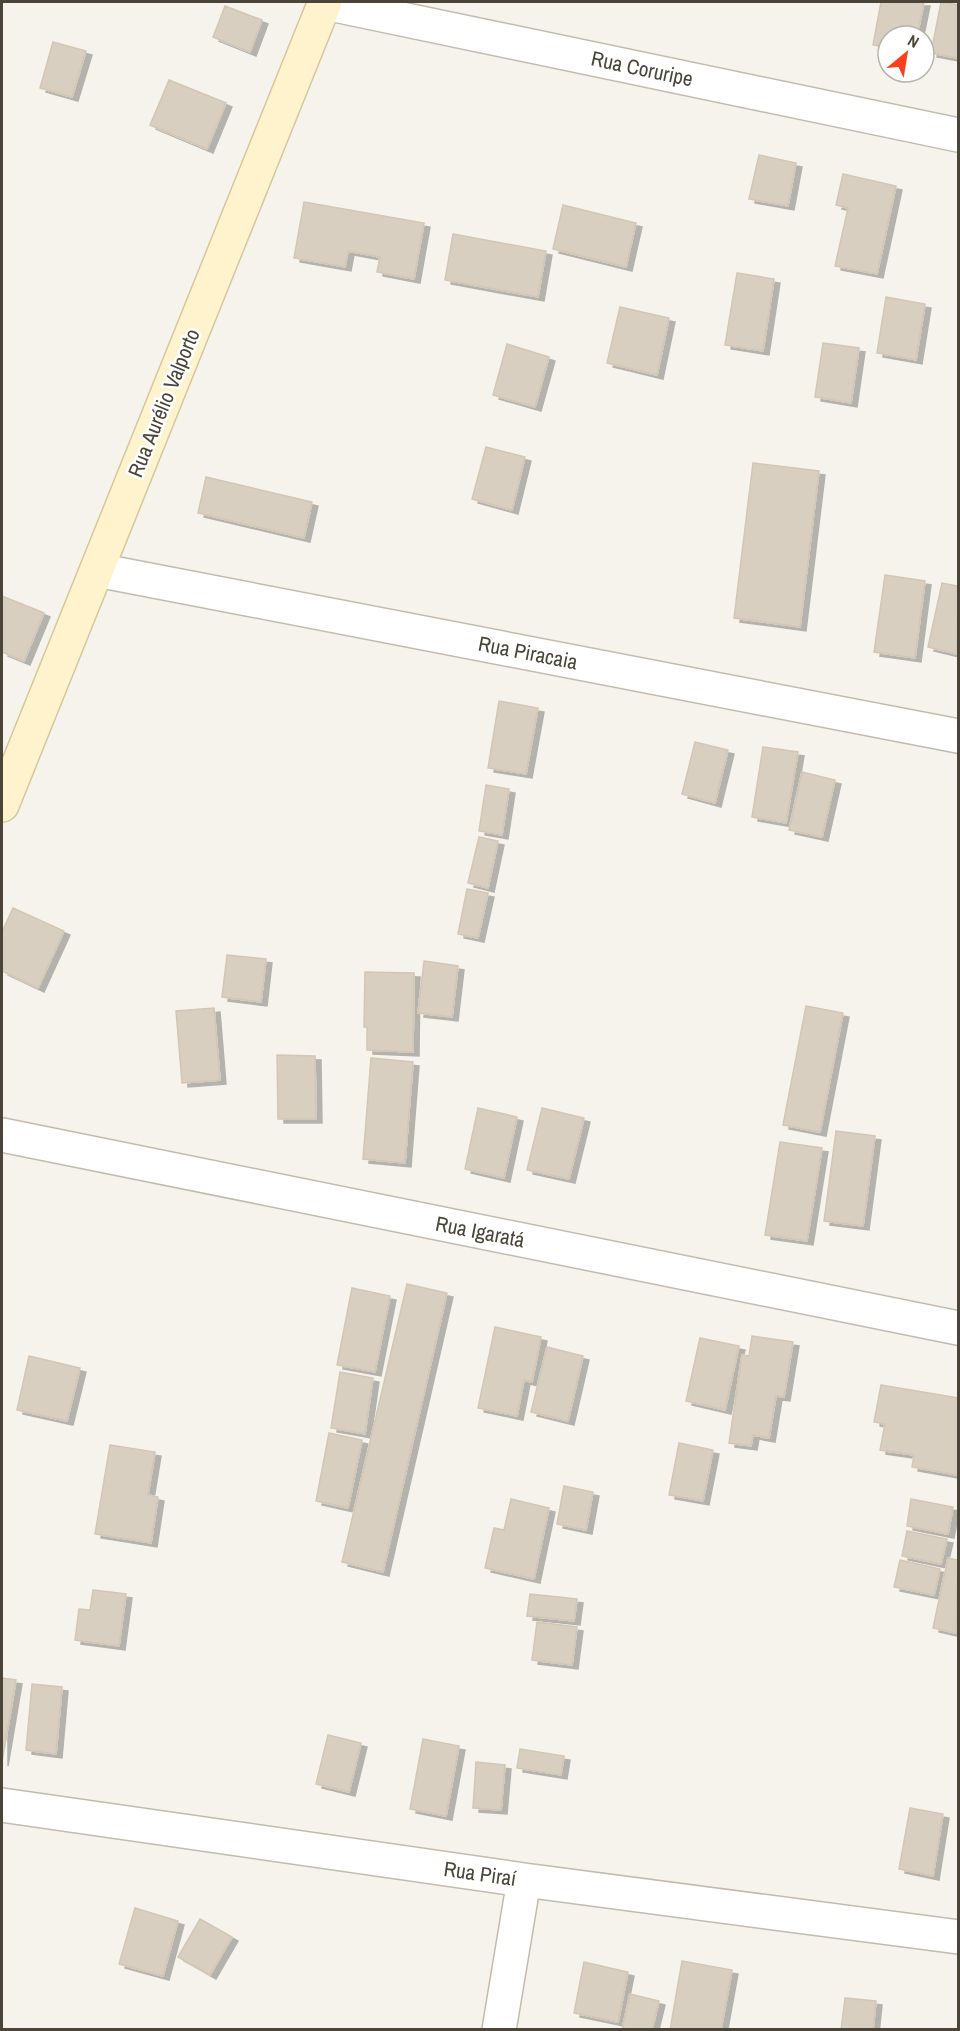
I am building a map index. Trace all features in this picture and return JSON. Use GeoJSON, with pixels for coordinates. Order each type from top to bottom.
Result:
{"type":"FeatureCollection","features":[{"type":"Feature","properties":{"kind":"main road","name":"Rua Aurélio Valporto"},"geometry":{"type":"LineString","coordinates":[[2,805],[325,2]]}},
{"type":"Feature","properties":{"kind":"street","name":"Rua Coruripe"},"geometry":{"type":"LineString","coordinates":[[325,2],[958,135]]}},
{"type":"Feature","properties":{"kind":"street","name":"Rua Piracaia"},"geometry":{"type":"LineString","coordinates":[[97,570],[958,736]]}},
{"type":"Feature","properties":{"kind":"street","name":"Rua Igaratá"},"geometry":{"type":"LineString","coordinates":[[2,1136],[958,1328]]}},
{"type":"Feature","properties":{"kind":"street","name":"Rua Piraí"},"geometry":{"type":"LineString","coordinates":[[2,1805],[524,1880],[958,1937]]}},
{"type":"Feature","properties":{"kind":"street"},"geometry":{"type":"LineString","coordinates":[[499,2030],[524,1880]]}},
{"type":"Feature","properties":{"kind":"building"},"geometry":{"type":"Polygon","coordinates":[[[881,2],[924,2],[919,24],[877,24],[881,2]]]}},
{"type":"Feature","properties":{"kind":"building"},"geometry":{"type":"Polygon","coordinates":[[[941,2],[958,5],[958,58],[936,54],[936,28],[941,2]]]}},
{"type":"Feature","properties":{"kind":"building"},"geometry":{"type":"Polygon","coordinates":[[[225,6],[262,20],[250,52],[213,37],[225,6]]]}},
{"type":"Feature","properties":{"kind":"building"},"geometry":{"type":"Polygon","coordinates":[[[876,29],[876,46],[873,45],[876,29]]]}},
{"type":"Feature","properties":{"kind":"building"},"geometry":{"type":"Polygon","coordinates":[[[53,42],[86,51],[72,97],[40,88],[53,42]]]}},
{"type":"Feature","properties":{"kind":"building"},"geometry":{"type":"Polygon","coordinates":[[[169,80],[226,103],[207,149],[150,125],[169,80]]]}},
{"type":"Feature","properties":{"kind":"building"},"geometry":{"type":"Polygon","coordinates":[[[759,155],[796,163],[788,206],[749,199],[759,155]]]}},
{"type":"Feature","properties":{"kind":"building"},"geometry":{"type":"Polygon","coordinates":[[[843,174],[896,186],[877,274],[835,266],[848,208],[836,205],[843,174]]]}},
{"type":"Feature","properties":{"kind":"building"},"geometry":{"type":"Polygon","coordinates":[[[304,202],[424,223],[414,279],[377,272],[380,257],[348,251],[345,267],[294,258],[304,202]]]}},
{"type":"Feature","properties":{"kind":"building"},"geometry":{"type":"Polygon","coordinates":[[[563,205],[636,223],[626,267],[553,249],[563,205]]]}},
{"type":"Feature","properties":{"kind":"building"},"geometry":{"type":"Polygon","coordinates":[[[453,234],[546,251],[538,297],[445,280],[453,234]]]}},
{"type":"Feature","properties":{"kind":"building"},"geometry":{"type":"Polygon","coordinates":[[[737,273],[774,279],[763,351],[725,345],[737,273]]]}},
{"type":"Feature","properties":{"kind":"building"},"geometry":{"type":"Polygon","coordinates":[[[886,297],[925,304],[916,360],[877,353],[886,297]]]}},
{"type":"Feature","properties":{"kind":"building"},"geometry":{"type":"Polygon","coordinates":[[[620,307],[669,318],[657,375],[607,363],[620,307]]]}},
{"type":"Feature","properties":{"kind":"building"},"geometry":{"type":"Polygon","coordinates":[[[823,343],[859,348],[851,403],[815,397],[823,343]]]}},
{"type":"Feature","properties":{"kind":"building"},"geometry":{"type":"Polygon","coordinates":[[[507,344],[549,357],[535,407],[493,395],[507,344]]]}},
{"type":"Feature","properties":{"kind":"building"},"geometry":{"type":"Polygon","coordinates":[[[486,447],[525,457],[512,510],[472,499],[486,447]]]}},
{"type":"Feature","properties":{"kind":"building"},"geometry":{"type":"Polygon","coordinates":[[[753,463],[819,471],[800,627],[734,618],[753,463]]]}},
{"type":"Feature","properties":{"kind":"building"},"geometry":{"type":"Polygon","coordinates":[[[206,477],[312,502],[304,538],[198,513],[206,477]]]}},
{"type":"Feature","properties":{"kind":"building"},"geometry":{"type":"Polygon","coordinates":[[[885,575],[925,581],[915,658],[874,652],[885,575]]]}},
{"type":"Feature","properties":{"kind":"building"},"geometry":{"type":"Polygon","coordinates":[[[942,583],[958,586],[957,654],[928,647],[942,583]]]}},
{"type":"Feature","properties":{"kind":"building"},"geometry":{"type":"Polygon","coordinates":[[[2,596],[44,613],[24,661],[2,652],[2,596]]]}},
{"type":"Feature","properties":{"kind":"building"},"geometry":{"type":"Polygon","coordinates":[[[499,701],[538,708],[526,774],[488,768],[499,701]]]}},
{"type":"Feature","properties":{"kind":"building"},"geometry":{"type":"Polygon","coordinates":[[[695,742],[728,750],[715,803],[682,794],[695,742]]]}},
{"type":"Feature","properties":{"kind":"building"},"geometry":{"type":"Polygon","coordinates":[[[763,747],[798,752],[786,823],[752,817],[763,747]]]}},
{"type":"Feature","properties":{"kind":"building"},"geometry":{"type":"Polygon","coordinates":[[[802,772],[835,780],[822,837],[789,830],[802,772]]]}},
{"type":"Feature","properties":{"kind":"building"},"geometry":{"type":"Polygon","coordinates":[[[486,785],[509,789],[502,835],[479,831],[486,785]]]}},
{"type":"Feature","properties":{"kind":"building"},"geometry":{"type":"Polygon","coordinates":[[[479,837],[498,841],[488,888],[468,883],[479,837]]]}},
{"type":"Feature","properties":{"kind":"building"},"geometry":{"type":"Polygon","coordinates":[[[467,889],[488,893],[478,938],[458,934],[467,889]]]}},
{"type":"Feature","properties":{"kind":"building"},"geometry":{"type":"Polygon","coordinates":[[[13,908],[64,931],[38,988],[2,971],[2,932],[13,908]]]}},
{"type":"Feature","properties":{"kind":"building"},"geometry":{"type":"Polygon","coordinates":[[[227,955],[266,959],[261,1002],[222,997],[227,955]]]}},
{"type":"Feature","properties":{"kind":"building"},"geometry":{"type":"Polygon","coordinates":[[[424,961],[458,966],[452,1017],[418,1013],[424,961]]]}},
{"type":"Feature","properties":{"kind":"building"},"geometry":{"type":"Polygon","coordinates":[[[365,972],[414,973],[413,1052],[367,1050],[367,1027],[364,1027],[365,972]]]}},
{"type":"Feature","properties":{"kind":"building"},"geometry":{"type":"Polygon","coordinates":[[[806,1006],[843,1013],[820,1132],[783,1125],[806,1006]]]}},
{"type":"Feature","properties":{"kind":"building"},"geometry":{"type":"Polygon","coordinates":[[[214,1008],[220,1080],[182,1083],[176,1011],[214,1008]]]}},
{"type":"Feature","properties":{"kind":"building"},"geometry":{"type":"Polygon","coordinates":[[[277,1055],[315,1056],[316,1119],[278,1119],[277,1055]]]}},
{"type":"Feature","properties":{"kind":"building"},"geometry":{"type":"Polygon","coordinates":[[[371,1058],[413,1062],[405,1163],[363,1159],[371,1058]]]}},
{"type":"Feature","properties":{"kind":"building"},"geometry":{"type":"Polygon","coordinates":[[[478,1108],[517,1117],[504,1178],[465,1169],[478,1108]]]}},
{"type":"Feature","properties":{"kind":"building"},"geometry":{"type":"Polygon","coordinates":[[[542,1108],[584,1118],[569,1179],[527,1170],[542,1108]]]}},
{"type":"Feature","properties":{"kind":"building"},"geometry":{"type":"Polygon","coordinates":[[[836,1131],[875,1136],[863,1226],[824,1221],[836,1131]]]}},
{"type":"Feature","properties":{"kind":"building"},"geometry":{"type":"Polygon","coordinates":[[[780,1142],[822,1148],[807,1241],[765,1235],[780,1142]]]}},
{"type":"Feature","properties":{"kind":"building"},"geometry":{"type":"Polygon","coordinates":[[[407,1284],[447,1293],[383,1572],[342,1562],[407,1284]]]}},
{"type":"Feature","properties":{"kind":"building"},"geometry":{"type":"Polygon","coordinates":[[[352,1288],[390,1296],[375,1372],[337,1365],[352,1288]]]}},
{"type":"Feature","properties":{"kind":"building"},"geometry":{"type":"Polygon","coordinates":[[[495,1327],[541,1337],[532,1382],[524,1380],[517,1416],[478,1408],[495,1327]]]}},
{"type":"Feature","properties":{"kind":"building"},"geometry":{"type":"Polygon","coordinates":[[[752,1336],[793,1342],[784,1397],[776,1396],[769,1438],[753,1435],[751,1446],[729,1443],[742,1355],[749,1356],[752,1336]]]}},
{"type":"Feature","properties":{"kind":"building"},"geometry":{"type":"Polygon","coordinates":[[[700,1338],[739,1346],[725,1410],[686,1401],[700,1338]]]}},
{"type":"Feature","properties":{"kind":"building"},"geometry":{"type":"Polygon","coordinates":[[[547,1347],[583,1356],[568,1421],[531,1412],[547,1347]]]}},
{"type":"Feature","properties":{"kind":"building"},"geometry":{"type":"Polygon","coordinates":[[[29,1356],[80,1368],[67,1421],[17,1410],[29,1356]]]}},
{"type":"Feature","properties":{"kind":"building"},"geometry":{"type":"Polygon","coordinates":[[[340,1372],[373,1378],[365,1434],[331,1428],[340,1372]]]}},
{"type":"Feature","properties":{"kind":"building"},"geometry":{"type":"Polygon","coordinates":[[[881,1385],[958,1398],[958,1475],[912,1467],[914,1455],[880,1450],[885,1424],[874,1422],[881,1385]]]}},
{"type":"Feature","properties":{"kind":"building"},"geometry":{"type":"Polygon","coordinates":[[[329,1433],[362,1440],[348,1508],[316,1501],[329,1433]]]}},
{"type":"Feature","properties":{"kind":"building"},"geometry":{"type":"Polygon","coordinates":[[[679,1443],[713,1450],[703,1501],[669,1495],[679,1443]]]}},
{"type":"Feature","properties":{"kind":"building"},"geometry":{"type":"Polygon","coordinates":[[[110,1445],[155,1452],[148,1495],[158,1497],[151,1543],[95,1534],[110,1445]]]}},
{"type":"Feature","properties":{"kind":"building"},"geometry":{"type":"Polygon","coordinates":[[[564,1486],[593,1492],[586,1530],[557,1524],[564,1486]]]}},
{"type":"Feature","properties":{"kind":"building"},"geometry":{"type":"Polygon","coordinates":[[[511,1499],[549,1508],[534,1579],[485,1568],[494,1528],[504,1530],[511,1499]]]}},
{"type":"Feature","properties":{"kind":"building"},"geometry":{"type":"Polygon","coordinates":[[[911,1499],[953,1507],[948,1534],[907,1526],[911,1499]]]}},
{"type":"Feature","properties":{"kind":"building"},"geometry":{"type":"Polygon","coordinates":[[[907,1531],[947,1539],[941,1564],[902,1556],[907,1531]]]}},
{"type":"Feature","properties":{"kind":"building"},"geometry":{"type":"Polygon","coordinates":[[[948,1558],[958,1560],[956,1633],[933,1628],[948,1558]]]}},
{"type":"Feature","properties":{"kind":"building"},"geometry":{"type":"Polygon","coordinates":[[[900,1560],[940,1569],[934,1595],[894,1587],[900,1560]]]}},
{"type":"Feature","properties":{"kind":"building"},"geometry":{"type":"Polygon","coordinates":[[[93,1590],[126,1594],[119,1646],[75,1640],[79,1609],[90,1610],[93,1590]]]}},
{"type":"Feature","properties":{"kind":"building"},"geometry":{"type":"Polygon","coordinates":[[[530,1594],[577,1599],[574,1621],[527,1616],[530,1594]]]}},
{"type":"Feature","properties":{"kind":"building"},"geometry":{"type":"Polygon","coordinates":[[[537,1622],[577,1627],[572,1665],[532,1660],[537,1622]]]}},
{"type":"Feature","properties":{"kind":"building"},"geometry":{"type":"Polygon","coordinates":[[[2,1678],[16,1680],[2,1762],[2,1678]]]}},
{"type":"Feature","properties":{"kind":"building"},"geometry":{"type":"Polygon","coordinates":[[[32,1684],[62,1687],[56,1754],[26,1750],[32,1684]]]}},
{"type":"Feature","properties":{"kind":"building"},"geometry":{"type":"Polygon","coordinates":[[[328,1735],[361,1743],[349,1792],[316,1784],[328,1735]]]}},
{"type":"Feature","properties":{"kind":"building"},"geometry":{"type":"Polygon","coordinates":[[[423,1739],[459,1746],[446,1816],[410,1809],[423,1739]]]}},
{"type":"Feature","properties":{"kind":"building"},"geometry":{"type":"Polygon","coordinates":[[[520,1749],[564,1756],[561,1775],[517,1768],[520,1749]]]}},
{"type":"Feature","properties":{"kind":"building"},"geometry":{"type":"Polygon","coordinates":[[[476,1762],[505,1765],[501,1810],[473,1808],[476,1762]]]}},
{"type":"Feature","properties":{"kind":"building"},"geometry":{"type":"Polygon","coordinates":[[[910,1808],[943,1814],[933,1876],[899,1869],[910,1808]]]}},
{"type":"Feature","properties":{"kind":"building"},"geometry":{"type":"Polygon","coordinates":[[[135,1908],[178,1921],[163,1976],[119,1964],[135,1908]]]}},
{"type":"Feature","properties":{"kind":"building"},"geometry":{"type":"Polygon","coordinates":[[[200,1919],[232,1937],[210,1975],[178,1957],[200,1919]]]}},
{"type":"Feature","properties":{"kind":"building"},"geometry":{"type":"Polygon","coordinates":[[[682,1961],[732,1970],[721,2030],[670,2030],[682,1961]]]}},
{"type":"Feature","properties":{"kind":"building"},"geometry":{"type":"Polygon","coordinates":[[[584,1962],[628,1972],[618,2022],[574,2013],[584,1962]]]}},
{"type":"Feature","properties":{"kind":"building"},"geometry":{"type":"Polygon","coordinates":[[[630,1994],[659,2001],[652,2030],[622,2030],[630,1994]]]}},
{"type":"Feature","properties":{"kind":"building"},"geometry":{"type":"Polygon","coordinates":[[[845,1998],[876,2001],[873,2030],[841,2030],[845,1998]]]}}]}
